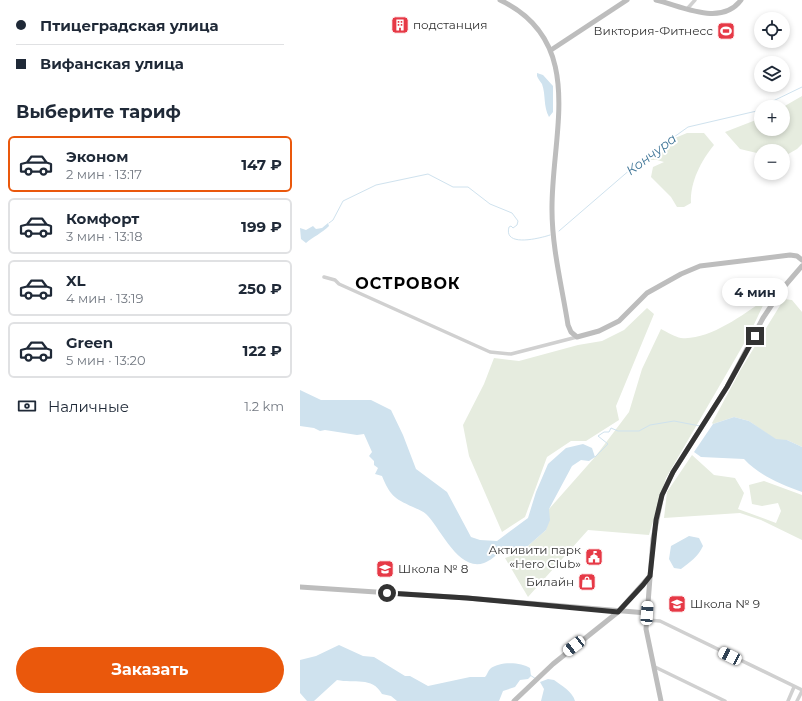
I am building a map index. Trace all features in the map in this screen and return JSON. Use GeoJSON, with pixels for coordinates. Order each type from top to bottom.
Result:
{"type":"FeatureCollection","features":[{"type":"Feature","properties":{"kind":"main road"},"geometry":{"type":"LineString","coordinates":[[500,0],[524,13],[532,20],[539,28],[551,50],[559,91],[559,119],[552,189],[553,225],[568,325],[571,332],[577,337],[599,330],[619,321],[647,293],[667,281],[700,266],[802,253]]}},
{"type":"Feature","properties":{"kind":"main road"},"geometry":{"type":"LineString","coordinates":[[551,50],[627,0]]}},
{"type":"Feature","properties":{"kind":"main road"},"geometry":{"type":"LineString","coordinates":[[656,0],[702,12],[724,13],[735,8],[741,0]]}},
{"type":"Feature","properties":{"kind":"main road"},"geometry":{"type":"LineString","coordinates":[[790,255],[797,256],[802,260]]}},
{"type":"Feature","properties":{"kind":"main road"},"geometry":{"type":"LineString","coordinates":[[661,701],[646,629],[656,520],[662,495],[727,387],[763,318],[783,288],[802,266]]}},
{"type":"Feature","properties":{"kind":"main road"},"geometry":{"type":"LineString","coordinates":[[514,701],[543,672],[618,612],[650,576]]}},
{"type":"Feature","properties":{"kind":"main road"},"geometry":{"type":"LineString","coordinates":[[300,587],[467,598],[618,612],[647,613]]}},
{"type":"Feature","properties":{"kind":"street"},"geometry":{"type":"LineString","coordinates":[[688,9],[695,0]]}},
{"type":"Feature","properties":{"kind":"street"},"geometry":{"type":"LineString","coordinates":[[324,277],[335,280],[339,284],[392,309],[490,352],[511,354],[577,337]]}},
{"type":"Feature","properties":{"kind":"street"},"geometry":{"type":"LineString","coordinates":[[647,620],[660,621],[802,690],[797,701]]}},
{"type":"Feature","properties":{"kind":"street"},"geometry":{"type":"LineString","coordinates":[[655,667],[725,701]]}},
{"type":"Feature","properties":{"kind":"street"},"geometry":{"type":"LineString","coordinates":[[788,701],[794,687]]}},
{"type":"Feature","properties":{"kind":"shaded area"},"geometry":{"type":"Polygon","coordinates":[[[802,96],[802,144],[790,153],[790,144],[754,144],[754,152],[740,149],[725,132],[754,121],[754,136],[790,136],[790,103],[802,96]]]}},
{"type":"Feature","properties":{"kind":"shaded area"},"geometry":{"type":"Polygon","coordinates":[[[687,133],[704,133],[714,145],[697,172],[692,187],[691,203],[684,207],[677,207],[671,197],[651,177],[653,167],[664,162],[650,160],[649,158],[675,138],[687,133]]]}},
{"type":"Feature","properties":{"kind":"shaded area"},"geometry":{"type":"Polygon","coordinates":[[[766,299],[749,335],[666,478],[649,535],[588,530],[528,597],[505,558],[521,552],[546,530],[549,509],[595,457],[629,412],[642,369],[661,329],[681,338],[692,338],[703,335],[726,325],[766,299]]]}},
{"type":"Feature","properties":{"kind":"shaded area"},"geometry":{"type":"Polygon","coordinates":[[[784,299],[792,300],[802,312],[802,447],[787,440],[776,440],[749,421],[734,417],[713,424],[712,423],[741,369],[784,299]]]}},
{"type":"Feature","properties":{"kind":"shaded area"},"geometry":{"type":"Polygon","coordinates":[[[647,308],[654,314],[616,406],[619,420],[586,441],[571,441],[547,457],[525,517],[502,532],[469,456],[463,425],[484,384],[494,358],[519,361],[578,345],[602,341],[624,330],[647,308]]]}},
{"type":"Feature","properties":{"kind":"shaded area"},"geometry":{"type":"Polygon","coordinates":[[[692,455],[714,475],[735,478],[744,493],[738,509],[776,523],[781,511],[778,503],[762,506],[752,504],[749,485],[764,481],[802,495],[802,540],[761,520],[740,513],[664,518],[667,492],[692,455]]]}},
{"type":"Feature","properties":{"kind":"water"},"geometry":{"type":"Polygon","coordinates":[[[537,73],[543,75],[553,86],[553,112],[549,117],[546,109],[542,84],[537,77],[537,73]]]}},
{"type":"Feature","properties":{"kind":"water"},"geometry":{"type":"Polygon","coordinates":[[[328,223],[329,226],[306,243],[301,239],[300,228],[306,230],[313,226],[316,229],[322,228],[328,223]]]}},
{"type":"Feature","properties":{"kind":"water"},"geometry":{"type":"Polygon","coordinates":[[[300,390],[321,400],[371,400],[391,410],[403,435],[416,469],[447,492],[471,537],[480,540],[497,541],[528,518],[536,492],[548,464],[566,448],[583,444],[592,448],[595,457],[589,461],[581,460],[572,466],[549,509],[550,520],[546,530],[521,552],[510,555],[502,551],[484,563],[475,564],[466,561],[450,547],[425,513],[401,501],[390,492],[382,476],[375,474],[378,468],[374,465],[374,461],[369,456],[372,452],[364,434],[357,435],[325,430],[320,431],[314,428],[300,426],[300,390]]]}},
{"type":"Feature","properties":{"kind":"water"},"geometry":{"type":"Polygon","coordinates":[[[734,417],[749,421],[776,439],[787,440],[802,447],[802,492],[778,483],[764,475],[744,459],[701,457],[694,452],[713,424],[734,417]]]}},
{"type":"Feature","properties":{"kind":"water"},"geometry":{"type":"Polygon","coordinates":[[[689,536],[699,538],[703,546],[691,562],[681,569],[674,568],[669,559],[671,546],[689,536]]]}},
{"type":"Feature","properties":{"kind":"water"},"geometry":{"type":"Polygon","coordinates":[[[339,645],[363,656],[374,657],[405,676],[410,676],[428,686],[470,677],[485,677],[494,666],[510,663],[521,664],[530,668],[531,676],[528,679],[520,680],[515,687],[503,691],[499,701],[397,701],[391,696],[382,694],[378,688],[368,683],[337,680],[314,701],[307,701],[300,693],[300,660],[316,656],[339,645]]]}},
{"type":"Feature","properties":{"kind":"water"},"geometry":{"type":"Polygon","coordinates":[[[548,679],[554,680],[566,689],[575,701],[541,701],[544,689],[540,682],[548,679]]]}},
{"type":"Feature","properties":{"kind":"waterway","name":"Кончура"},"geometry":{"type":"LineString","coordinates":[[775,100],[802,87]]}},
{"type":"Feature","properties":{"kind":"waterway","name":"Кончура"},"geometry":{"type":"LineString","coordinates":[[559,231],[639,162],[688,127],[754,112]]}},
{"type":"Feature","properties":{"kind":"waterway","name":"Кончура"},"geometry":{"type":"LineString","coordinates":[[329,223],[333,220],[343,201],[376,185],[428,174],[453,187],[468,187],[490,204],[512,213],[518,221],[517,225],[513,228],[511,226],[509,227],[509,233],[512,238],[524,240],[550,235]]}},
{"type":"Feature","properties":{"kind":"waterway"},"geometry":{"type":"LineString","coordinates":[[595,457],[608,444],[598,436],[604,432],[609,432],[611,428],[618,431],[639,431],[650,425],[674,421],[700,426]]}},
{"type":"Feature","properties":{"kind":"waterway"},"geometry":{"type":"LineString","coordinates":[[530,675],[536,679]]}},
{"type":"Feature","properties":{"kind":"place","name":"подстанция"},"geometry":{"type":"Point","coordinates":[400,25]}},
{"type":"Feature","properties":{"kind":"place","name":"Виктория-Фитнесс"},"geometry":{"type":"Point","coordinates":[726,31]}},
{"type":"Feature","properties":{"kind":"place","name":"Активити парк «Hero Club»"},"geometry":{"type":"Point","coordinates":[594,557]}},
{"type":"Feature","properties":{"kind":"place","name":"Школа № 8"},"geometry":{"type":"Point","coordinates":[385,569]}},
{"type":"Feature","properties":{"kind":"place","name":"Билайн"},"geometry":{"type":"Point","coordinates":[587,582]}},
{"type":"Feature","properties":{"kind":"place","name":"Школа № 9"},"geometry":{"type":"Point","coordinates":[677,604]}},
{"type":"Feature","properties":{"kind":"district","name":"ОСТРОВОК"},"geometry":{"type":"Point","coordinates":[408,283]}},
{"type":"Feature","properties":{"kind":"route"},"geometry":{"type":"LineString","coordinates":[[387,593],[467,598],[618,612],[650,576],[658,508],[662,495],[673,472],[708,419],[755,336]]}}]}
